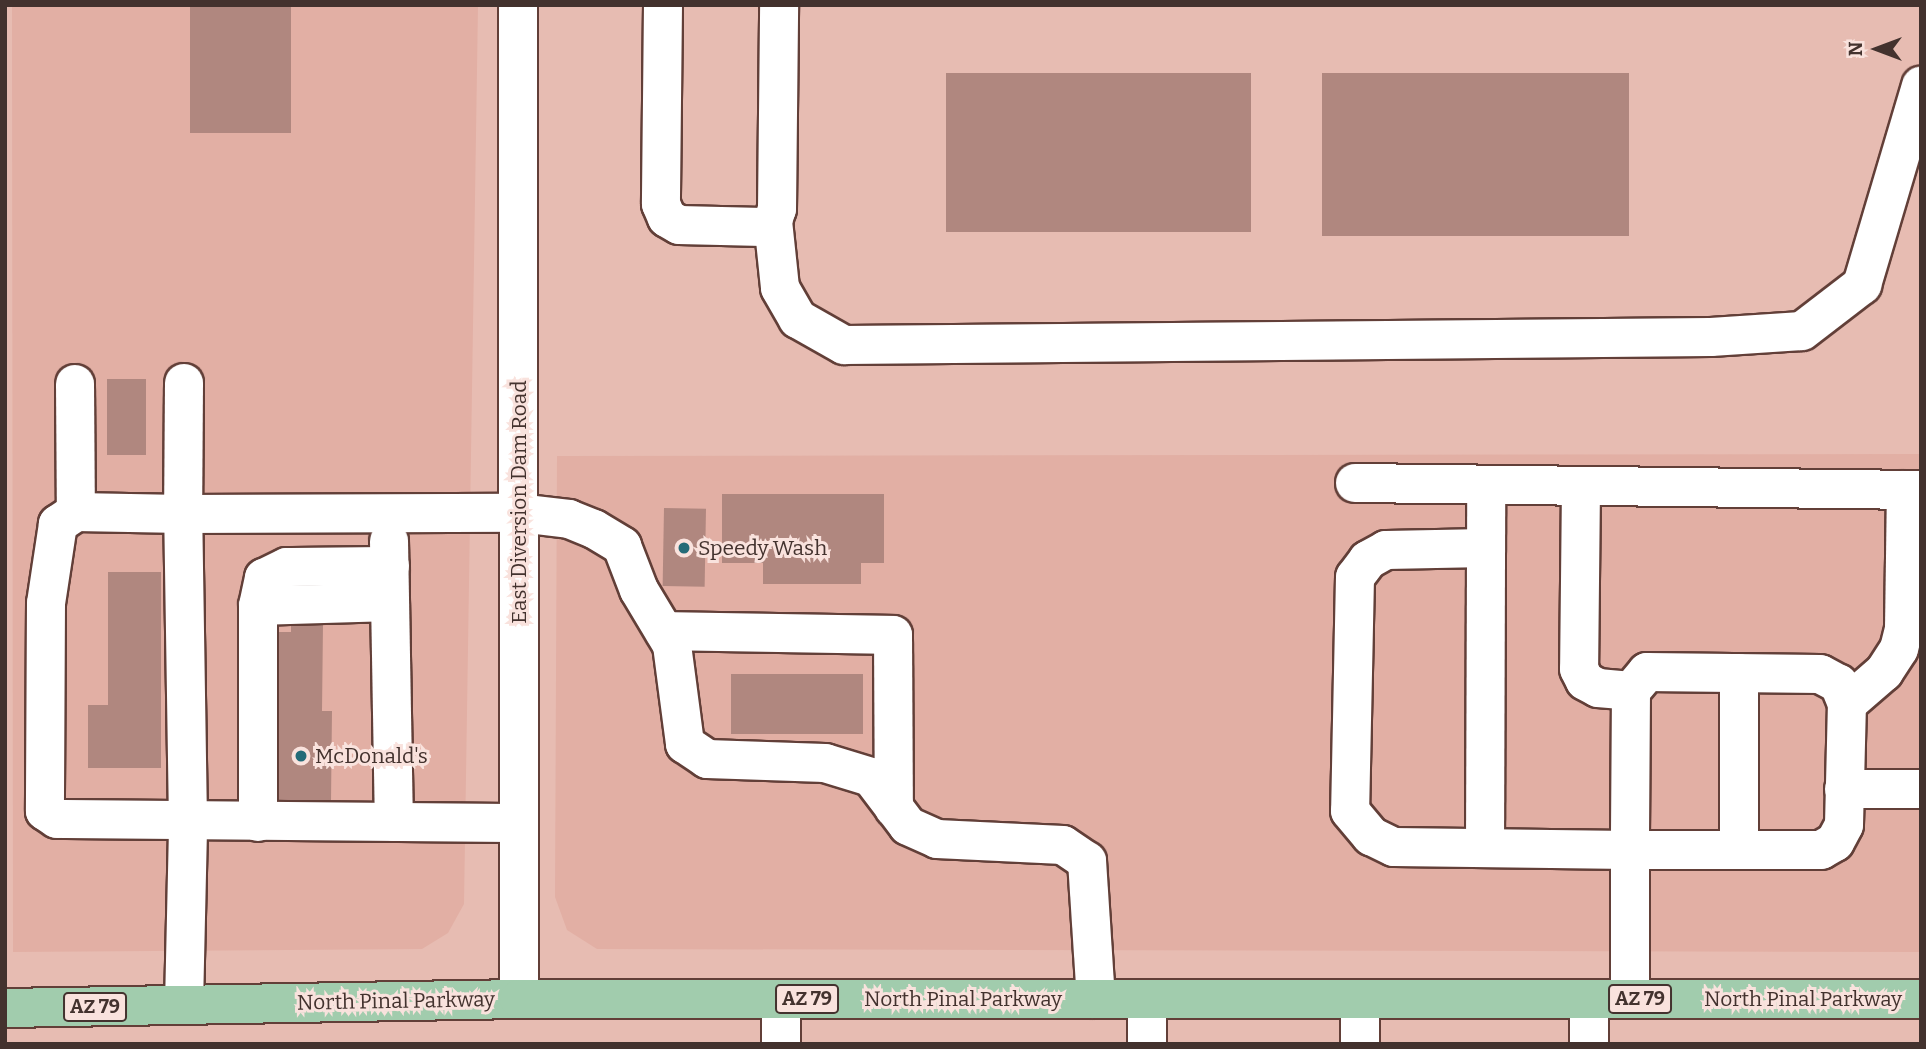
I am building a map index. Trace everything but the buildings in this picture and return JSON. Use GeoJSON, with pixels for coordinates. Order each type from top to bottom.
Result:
{"type":"FeatureCollection","features":[{"type":"Feature","properties":{"kind":"main road","name":"North Pinal Parkway"},"geometry":{"type":"LineString","coordinates":[[5,1008],[519,999],[1921,999]]}},
{"type":"Feature","properties":{"kind":"street","name":"East Diversion Dam Road"},"geometry":{"type":"LineString","coordinates":[[518,5],[519,999]]}},
{"type":"Feature","properties":{"kind":"street"},"geometry":{"type":"LineString","coordinates":[[663,5],[661,204],[667,218],[679,225],[763,228],[773,221]]}},
{"type":"Feature","properties":{"kind":"street"},"geometry":{"type":"LineString","coordinates":[[779,5],[777,209],[773,221],[780,288],[798,319],[844,345],[1711,337],[1802,331],[1863,285],[1921,86]]}},
{"type":"Feature","properties":{"kind":"street"},"geometry":{"type":"LineString","coordinates":[[184,383],[183,514],[188,822],[184,1005]]}},
{"type":"Feature","properties":{"kind":"street"},"geometry":{"type":"LineString","coordinates":[[75,384],[76,512]]}},
{"type":"Feature","properties":{"kind":"street"},"geometry":{"type":"LineString","coordinates":[[1355,483],[1914,490],[1904,629],[1899,649],[1884,672],[1847,704]]}},
{"type":"Feature","properties":{"kind":"street"},"geometry":{"type":"LineString","coordinates":[[1485,848],[1486,485]]}},
{"type":"Feature","properties":{"kind":"street"},"geometry":{"type":"LineString","coordinates":[[1580,486],[1579,669],[1585,681],[1598,688],[1630,691]]}},
{"type":"Feature","properties":{"kind":"street"},"geometry":{"type":"LineString","coordinates":[[519,822],[188,822],[57,819],[45,811],[46,603],[58,524],[76,512],[519,513],[569,519],[622,546],[639,590],[672,645],[685,744],[707,759],[825,763],[871,777],[908,826],[936,839],[1063,845],[1087,861],[1096,999]]}},
{"type":"Feature","properties":{"kind":"street"},"geometry":{"type":"LineString","coordinates":[[388,514],[394,822]]}},
{"type":"Feature","properties":{"kind":"street"},"geometry":{"type":"LineString","coordinates":[[1486,548],[1385,550],[1368,560],[1355,577],[1350,811],[1371,836],[1394,847],[1630,850],[1821,850],[1835,842],[1844,825],[1847,704],[1839,684],[1820,674],[1647,672],[1630,691],[1630,850],[1630,999]]}},
{"type":"Feature","properties":{"kind":"street"},"geometry":{"type":"LineString","coordinates":[[258,822],[258,606],[390,584]]}},
{"type":"Feature","properties":{"kind":"street"},"geometry":{"type":"LineString","coordinates":[[664,631],[893,635],[894,808]]}},
{"type":"Feature","properties":{"kind":"street"},"geometry":{"type":"LineString","coordinates":[[1738,673],[1739,850]]}},
{"type":"Feature","properties":{"kind":"street"},"geometry":{"type":"LineString","coordinates":[[1844,789],[1921,789]]}},
{"type":"Feature","properties":{"kind":"street"},"geometry":{"type":"LineString","coordinates":[[781,999],[781,1044]]}},
{"type":"Feature","properties":{"kind":"street"},"geometry":{"type":"LineString","coordinates":[[1147,999],[1147,1044]]}},
{"type":"Feature","properties":{"kind":"street"},"geometry":{"type":"LineString","coordinates":[[1360,999],[1360,1044]]}},
{"type":"Feature","properties":{"kind":"street"},"geometry":{"type":"LineString","coordinates":[[1589,999],[1589,1044]]}},
{"type":"Feature","properties":{"kind":"shaded area"},"geometry":{"type":"Polygon","coordinates":[[[12,5],[478,5],[464,904],[448,933],[422,949],[13,952],[12,5]]]}},
{"type":"Feature","properties":{"kind":"shaded area"},"geometry":{"type":"Polygon","coordinates":[[[1921,454],[1921,952],[597,949],[567,930],[555,897],[557,456],[1921,454]]]}},
{"type":"Feature","properties":{"kind":"place","name":"Speedy Wash"},"geometry":{"type":"Point","coordinates":[684,548]}},
{"type":"Feature","properties":{"kind":"place","name":"McDonald's"},"geometry":{"type":"Point","coordinates":[301,756]}}]}
